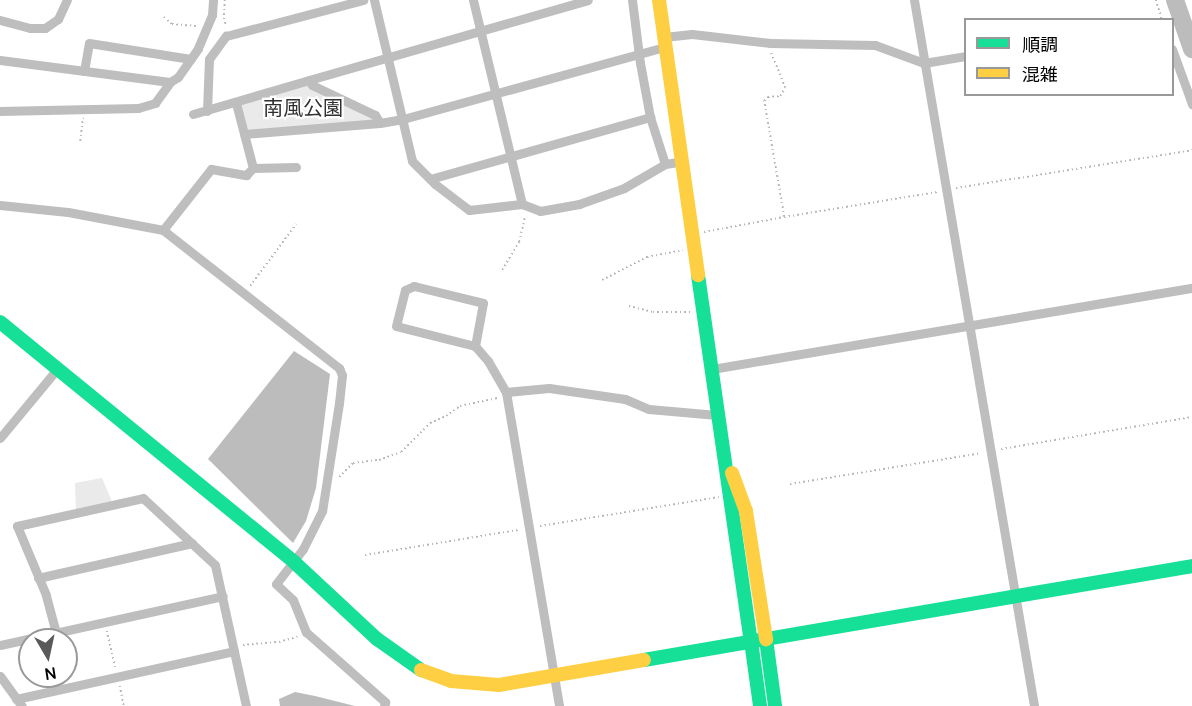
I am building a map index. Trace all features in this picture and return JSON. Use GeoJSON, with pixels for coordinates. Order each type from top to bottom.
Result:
{"type":"FeatureCollection","features":[{"type":"Feature","properties":{"kind":"street"},"geometry":{"type":"LineString","coordinates":[[0,20],[30,28],[45,28],[58,19],[67,0]]}},
{"type":"Feature","properties":{"kind":"street"},"geometry":{"type":"LineString","coordinates":[[0,111],[138,108],[155,104],[170,82],[178,77],[191,59],[212,15],[213,0]]}},
{"type":"Feature","properties":{"kind":"street"},"geometry":{"type":"LineString","coordinates":[[207,111],[209,59],[228,35],[363,0]]}},
{"type":"Feature","properties":{"kind":"street"},"geometry":{"type":"LineString","coordinates":[[374,0],[412,161],[430,179],[469,210],[524,206],[540,211],[598,199],[644,178],[665,164],[683,160]]}},
{"type":"Feature","properties":{"kind":"street"},"geometry":{"type":"LineString","coordinates":[[473,0],[524,206]]}},
{"type":"Feature","properties":{"kind":"street"},"geometry":{"type":"LineString","coordinates":[[193,114],[588,0]]}},
{"type":"Feature","properties":{"kind":"street"},"geometry":{"type":"LineString","coordinates":[[632,0],[650,117],[665,164]]}},
{"type":"Feature","properties":{"kind":"street"},"geometry":{"type":"LineString","coordinates":[[659,0],[760,706]]}},
{"type":"Feature","properties":{"kind":"street"},"geometry":{"type":"LineString","coordinates":[[914,0],[1034,706]]}},
{"type":"Feature","properties":{"kind":"street"},"geometry":{"type":"LineString","coordinates":[[244,134],[380,123],[403,119],[496,95],[639,53],[692,34],[770,43],[875,45],[924,63],[964,56]]}},
{"type":"Feature","properties":{"kind":"street"},"geometry":{"type":"LineString","coordinates":[[84,72],[89,43],[191,59]]}},
{"type":"Feature","properties":{"kind":"street"},"geometry":{"type":"LineString","coordinates":[[1174,52],[1192,104]]}},
{"type":"Feature","properties":{"kind":"street"},"geometry":{"type":"LineString","coordinates":[[0,60],[170,82]]}},
{"type":"Feature","properties":{"kind":"street"},"geometry":{"type":"LineString","coordinates":[[309,80],[312,85],[375,115],[380,123]]}},
{"type":"Feature","properties":{"kind":"street"},"geometry":{"type":"LineString","coordinates":[[236,103],[253,168]]}},
{"type":"Feature","properties":{"kind":"street"},"geometry":{"type":"LineString","coordinates":[[430,179],[650,117]]}},
{"type":"Feature","properties":{"kind":"street"},"geometry":{"type":"LineString","coordinates":[[163,230],[211,169],[246,175],[253,168],[296,167]]}},
{"type":"Feature","properties":{"kind":"street"},"geometry":{"type":"LineString","coordinates":[[0,205],[68,212],[163,230],[339,368],[342,375],[328,484],[322,511],[294,562],[276,584],[293,600],[306,632],[385,702],[384,706]]}},
{"type":"Feature","properties":{"kind":"street"},"geometry":{"type":"LineString","coordinates":[[475,346],[483,303],[414,286],[405,290],[396,326],[475,346],[488,361],[506,392],[559,706]]}},
{"type":"Feature","properties":{"kind":"street"},"geometry":{"type":"LineString","coordinates":[[712,369],[1192,288]]}},
{"type":"Feature","properties":{"kind":"street"},"geometry":{"type":"LineString","coordinates":[[0,322],[294,562],[377,639],[426,673],[474,684],[499,685],[554,676],[1192,566]]}},
{"type":"Feature","properties":{"kind":"street"},"geometry":{"type":"LineString","coordinates":[[0,438],[58,368]]}},
{"type":"Feature","properties":{"kind":"street"},"geometry":{"type":"LineString","coordinates":[[506,392],[549,388],[625,399],[649,409],[718,420]]}},
{"type":"Feature","properties":{"kind":"street"},"geometry":{"type":"LineString","coordinates":[[718,420],[746,511],[775,706]]}},
{"type":"Feature","properties":{"kind":"street"},"geometry":{"type":"LineString","coordinates":[[55,628],[46,595],[18,526],[142,498],[215,565],[244,706]]}},
{"type":"Feature","properties":{"kind":"street"},"geometry":{"type":"LineString","coordinates":[[38,578],[192,543]]}},
{"type":"Feature","properties":{"kind":"street"},"geometry":{"type":"LineString","coordinates":[[76,628],[223,596]]}},
{"type":"Feature","properties":{"kind":"street"},"geometry":{"type":"LineString","coordinates":[[0,645],[18,641]]}},
{"type":"Feature","properties":{"kind":"street"},"geometry":{"type":"LineString","coordinates":[[0,676],[19,702],[233,649]]}},
{"type":"Feature","properties":{"kind":"path"},"geometry":{"type":"LineString","coordinates":[[225,0],[224,18],[228,35]]}},
{"type":"Feature","properties":{"kind":"path"},"geometry":{"type":"LineString","coordinates":[[1156,0],[1161,18]]}},
{"type":"Feature","properties":{"kind":"path"},"geometry":{"type":"LineString","coordinates":[[164,17],[172,24],[206,27]]}},
{"type":"Feature","properties":{"kind":"path"},"geometry":{"type":"LineString","coordinates":[[770,43],[775,66],[785,88],[780,96],[768,97],[764,101],[784,217]]}},
{"type":"Feature","properties":{"kind":"path"},"geometry":{"type":"LineString","coordinates":[[80,141],[85,110]]}},
{"type":"Feature","properties":{"kind":"path"},"geometry":{"type":"LineString","coordinates":[[693,233],[1192,150]]}},
{"type":"Feature","properties":{"kind":"path"},"geometry":{"type":"LineString","coordinates":[[502,270],[519,242],[524,206]]}},
{"type":"Feature","properties":{"kind":"path"},"geometry":{"type":"LineString","coordinates":[[245,294],[296,224]]}},
{"type":"Feature","properties":{"kind":"path"},"geometry":{"type":"LineString","coordinates":[[602,280],[646,257],[695,248]]}},
{"type":"Feature","properties":{"kind":"path"},"geometry":{"type":"LineString","coordinates":[[629,306],[659,312],[704,312]]}},
{"type":"Feature","properties":{"kind":"path"},"geometry":{"type":"LineString","coordinates":[[328,484],[353,463],[402,452],[430,423],[460,406],[499,397],[506,392]]}},
{"type":"Feature","properties":{"kind":"path"},"geometry":{"type":"LineString","coordinates":[[365,555],[729,495]]}},
{"type":"Feature","properties":{"kind":"path"},"geometry":{"type":"LineString","coordinates":[[105,621],[124,706]]}},
{"type":"Feature","properties":{"kind":"path"},"geometry":{"type":"LineString","coordinates":[[233,649],[286,641],[306,632]]}},
{"type":"Feature","properties":{"kind":"green space","name":"南風公園"},"geometry":{"type":"Polygon","coordinates":[[[309,80],[375,115],[380,123],[244,134],[236,103],[309,80]]]}},
{"type":"Feature","properties":{"kind":"green space"},"geometry":{"type":"Polygon","coordinates":[[[102,478],[113,504],[76,513],[75,483],[102,478]]]}},
{"type":"Feature","properties":{"kind":"shaded area"},"geometry":{"type":"Polygon","coordinates":[[[294,351],[330,374],[316,488],[306,521],[293,543],[208,459],[294,351]]]}},
{"type":"Feature","properties":{"kind":"shaded area"},"geometry":{"type":"Polygon","coordinates":[[[295,692],[355,706],[280,706],[279,699],[295,692]]]}},
{"type":"Feature","properties":{"kind":"waterway"},"geometry":{"type":"LineString","coordinates":[[1175,0],[1192,49]]}},
{"type":"Feature","properties":{"kind":"traffic: fast"},"geometry":{"type":"LineString","coordinates":[[698,275],[751,641]]}},
{"type":"Feature","properties":{"kind":"traffic: fast"},"geometry":{"type":"LineString","coordinates":[[0,322],[294,562],[377,639],[421,670]]}},
{"type":"Feature","properties":{"kind":"traffic: fast"},"geometry":{"type":"LineString","coordinates":[[644,660],[1192,566]]}},
{"type":"Feature","properties":{"kind":"traffic: fast"},"geometry":{"type":"LineString","coordinates":[[766,639],[775,706]]}},
{"type":"Feature","properties":{"kind":"traffic: fast"},"geometry":{"type":"LineString","coordinates":[[751,641],[760,706]]}},
{"type":"Feature","properties":{"kind":"traffic: slow"},"geometry":{"type":"LineString","coordinates":[[659,0],[698,275]]}},
{"type":"Feature","properties":{"kind":"traffic: slow"},"geometry":{"type":"LineString","coordinates":[[732,473],[746,511],[766,639]]}},
{"type":"Feature","properties":{"kind":"traffic: slow"},"geometry":{"type":"LineString","coordinates":[[421,670],[451,681],[499,685],[644,660]]}}]}
